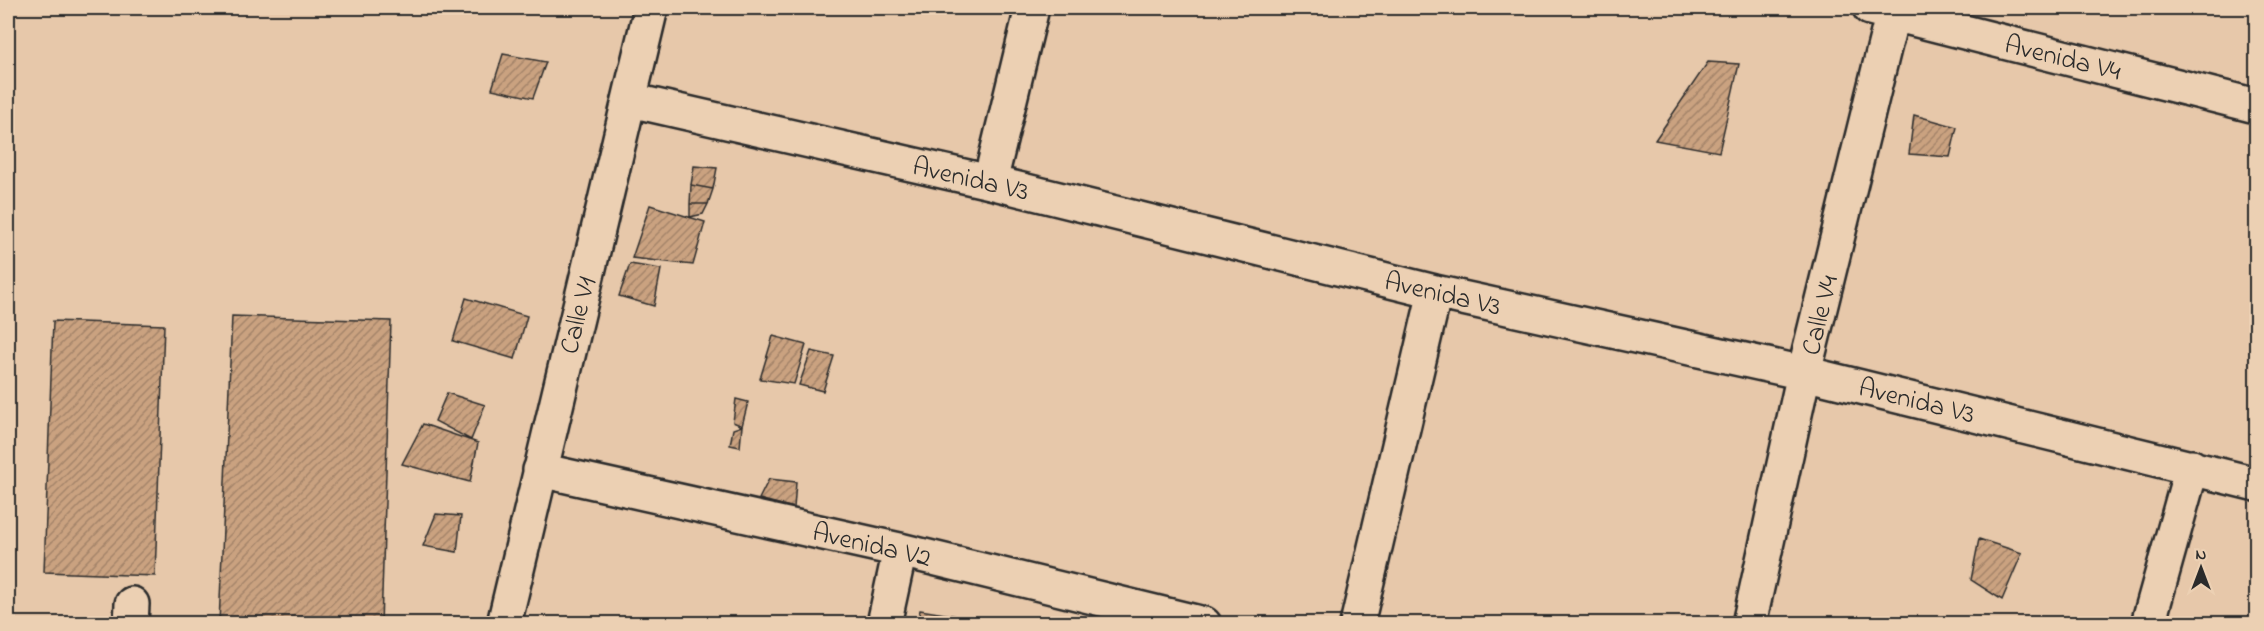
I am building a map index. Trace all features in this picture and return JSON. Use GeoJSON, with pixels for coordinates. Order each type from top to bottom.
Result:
{"type":"FeatureCollection","features":[{"type":"Feature","properties":{"kind":"street","name":"Calle V1"},"geometry":{"type":"LineString","coordinates":[[504,624],[651,8]]}},
{"type":"Feature","properties":{"kind":"street"},"geometry":{"type":"LineString","coordinates":[[990,182],[1032,8]]}},
{"type":"Feature","properties":{"kind":"street","name":"Avenida V4"},"geometry":{"type":"LineString","coordinates":[[1886,9],[2256,106]]}},
{"type":"Feature","properties":{"kind":"street","name":"Calle V4"},"geometry":{"type":"LineString","coordinates":[[1749,624],[1886,9]]}},
{"type":"Feature","properties":{"kind":"street","name":"Avenida V3"},"geometry":{"type":"LineString","coordinates":[[630,100],[990,182],[1435,292],[1804,373],[2256,484]]}},
{"type":"Feature","properties":{"kind":"street"},"geometry":{"type":"LineString","coordinates":[[1357,624],[1435,292]]}},
{"type":"Feature","properties":{"kind":"street"},"geometry":{"type":"LineString","coordinates":[[2148,624],[2192,467]]}},
{"type":"Feature","properties":{"kind":"street","name":"Avenida V2"},"geometry":{"type":"LineString","coordinates":[[540,470],[900,550],[1204,624]]}},
{"type":"Feature","properties":{"kind":"street"},"geometry":{"type":"LineString","coordinates":[[884,624],[900,550]]}},
{"type":"Feature","properties":{"kind":"building"},"geometry":{"type":"Polygon","coordinates":[[[503,54],[546,62],[533,98],[492,89],[503,54]]]}},
{"type":"Feature","properties":{"kind":"building"},"geometry":{"type":"Polygon","coordinates":[[[1708,62],[1739,64],[1719,152],[1655,140],[1708,62]]]}},
{"type":"Feature","properties":{"kind":"building"},"geometry":{"type":"Polygon","coordinates":[[[1914,115],[1957,127],[1950,157],[1909,154],[1914,115]]]}},
{"type":"Feature","properties":{"kind":"building"},"geometry":{"type":"Polygon","coordinates":[[[694,166],[717,168],[713,189],[691,185],[694,166]]]}},
{"type":"Feature","properties":{"kind":"building"},"geometry":{"type":"Polygon","coordinates":[[[691,185],[713,189],[708,204],[690,204],[691,185]]]}},
{"type":"Feature","properties":{"kind":"building"},"geometry":{"type":"Polygon","coordinates":[[[690,204],[708,204],[703,214],[690,217],[690,204]]]}},
{"type":"Feature","properties":{"kind":"building"},"geometry":{"type":"Polygon","coordinates":[[[650,205],[705,222],[693,265],[632,258],[650,205]]]}},
{"type":"Feature","properties":{"kind":"building"},"geometry":{"type":"Polygon","coordinates":[[[630,264],[661,269],[654,306],[619,296],[630,264]]]}},
{"type":"Feature","properties":{"kind":"building"},"geometry":{"type":"Polygon","coordinates":[[[466,298],[527,316],[515,359],[453,341],[466,298]]]}},
{"type":"Feature","properties":{"kind":"building"},"geometry":{"type":"Polygon","coordinates":[[[232,316],[391,321],[381,624],[219,624],[232,316]]]}},
{"type":"Feature","properties":{"kind":"building"},"geometry":{"type":"Polygon","coordinates":[[[53,321],[164,325],[155,576],[44,572],[53,321]]]}},
{"type":"Feature","properties":{"kind":"building"},"geometry":{"type":"Polygon","coordinates":[[[773,336],[806,345],[794,384],[760,379],[773,336]]]}},
{"type":"Feature","properties":{"kind":"building"},"geometry":{"type":"Polygon","coordinates":[[[811,351],[834,356],[823,391],[799,385],[811,351]]]}},
{"type":"Feature","properties":{"kind":"building"},"geometry":{"type":"Polygon","coordinates":[[[447,393],[485,405],[471,440],[435,421],[447,393]]]}},
{"type":"Feature","properties":{"kind":"building"},"geometry":{"type":"Polygon","coordinates":[[[736,399],[748,402],[742,426],[733,422],[736,399]]]}},
{"type":"Feature","properties":{"kind":"building"},"geometry":{"type":"Polygon","coordinates":[[[423,424],[478,443],[470,482],[402,464],[423,424]]]}},
{"type":"Feature","properties":{"kind":"building"},"geometry":{"type":"Polygon","coordinates":[[[742,426],[740,447],[730,445],[733,429],[742,426]]]}},
{"type":"Feature","properties":{"kind":"building"},"geometry":{"type":"Polygon","coordinates":[[[769,479],[796,482],[794,508],[759,499],[769,479]]]}},
{"type":"Feature","properties":{"kind":"building"},"geometry":{"type":"Polygon","coordinates":[[[436,514],[461,516],[457,552],[423,546],[436,514]]]}},
{"type":"Feature","properties":{"kind":"building"},"geometry":{"type":"Polygon","coordinates":[[[1979,539],[2022,553],[2002,600],[1971,580],[1979,539]]]}},
{"type":"Feature","properties":{"kind":"building"},"geometry":{"type":"Polygon","coordinates":[[[920,610],[970,618],[968,624],[917,624],[920,610]]]}}]}
